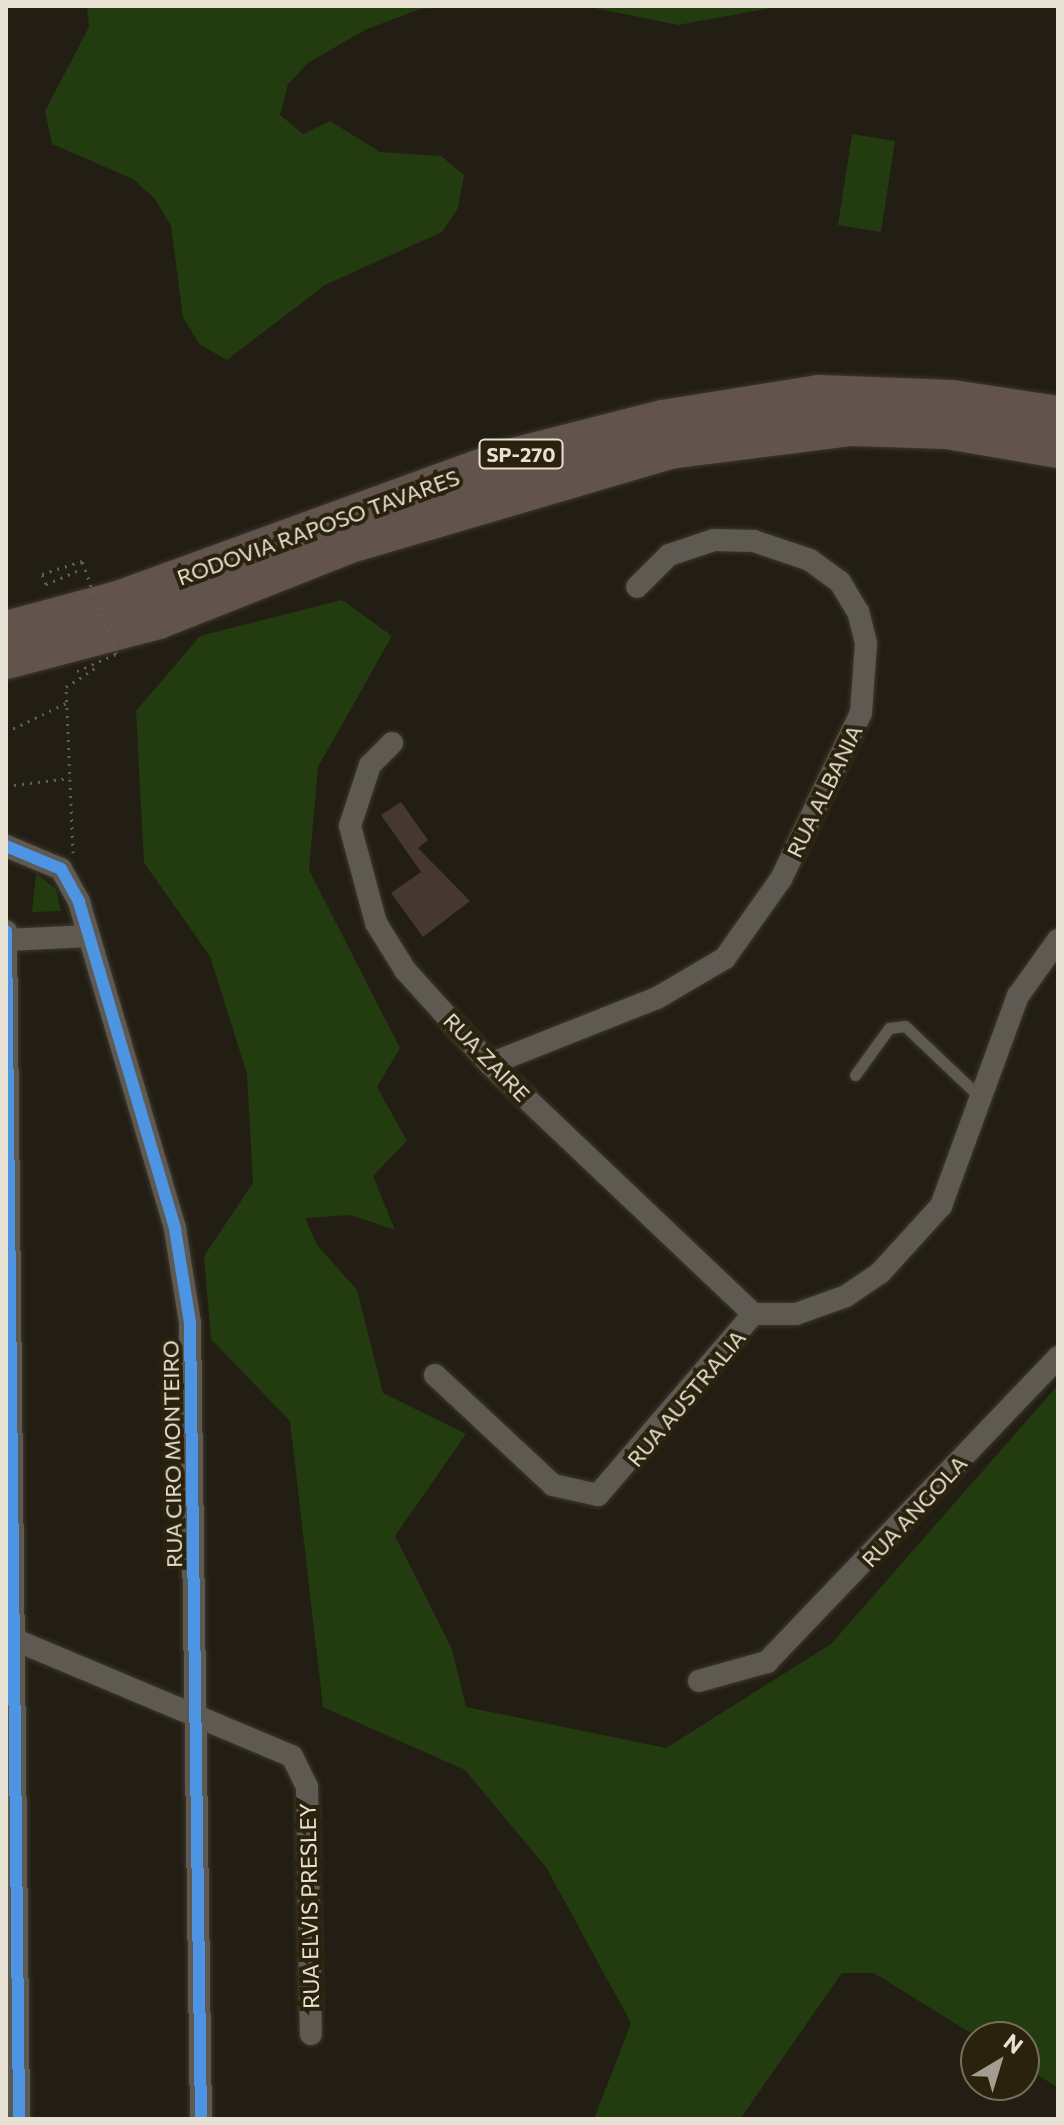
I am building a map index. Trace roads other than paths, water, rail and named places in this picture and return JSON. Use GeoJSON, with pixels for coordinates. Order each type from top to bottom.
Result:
{"type":"FeatureCollection","features":[{"type":"Feature","properties":{"kind":"highway","name":"RODOVIA RAPOSO TAVARES"},"geometry":{"type":"LineString","coordinates":[[6,630],[118,600],[414,507],[663,419],[819,394],[952,399],[1058,415]]}},
{"type":"Feature","properties":{"kind":"highway","name":"RODOVIA RAPOSO TAVARES"},"geometry":{"type":"LineString","coordinates":[[6,660],[66,666],[158,620],[414,507],[762,434],[947,430],[1058,449]]}},
{"type":"Feature","properties":{"kind":"highway"},"geometry":{"type":"LineString","coordinates":[[6,667],[66,666]]}},
{"type":"Feature","properties":{"kind":"street","name":"RUA ALBANIA"},"geometry":{"type":"LineString","coordinates":[[490,1064],[657,998],[725,958],[781,879],[861,713],[866,643],[858,612],[840,582],[810,560],[754,541],[714,540],[669,555],[637,587]]}},
{"type":"Feature","properties":{"kind":"street","name":"RUA ZAIRE"},"geometry":{"type":"LineString","coordinates":[[392,743],[370,765],[358,792],[350,826],[376,923],[405,970],[490,1064],[753,1314]]}},
{"type":"Feature","properties":{"kind":"street","name":"RUA CIRO MONTEIRO"},"geometry":{"type":"LineString","coordinates":[[6,846],[44,857],[67,878],[89,936],[175,1229],[190,1323],[201,2119]]}},
{"type":"Feature","properties":{"kind":"street"},"geometry":{"type":"LineString","coordinates":[[6,931],[11,1638],[19,2119]]}},
{"type":"Feature","properties":{"kind":"street"},"geometry":{"type":"LineString","coordinates":[[7,940],[89,936]]}},
{"type":"Feature","properties":{"kind":"street","name":"RUA AUSTRALIA"},"geometry":{"type":"LineString","coordinates":[[435,1375],[553,1485],[598,1495],[753,1314],[796,1314],[846,1296],[880,1273],[941,1206],[1018,996],[1058,940]]}},
{"type":"Feature","properties":{"kind":"street","name":"RUA ANGOLA"},"geometry":{"type":"LineString","coordinates":[[699,1681],[767,1662],[1058,1357]]}},
{"type":"Feature","properties":{"kind":"street","name":"RUA ELVIS PRESLEY"},"geometry":{"type":"LineString","coordinates":[[11,1638],[281,1749],[307,1787],[311,2034]]}},
{"type":"Feature","properties":{"kind":"lane"},"geometry":{"type":"LineString","coordinates":[[855,1075],[889,1028],[905,1026],[981,1098]]}}]}
